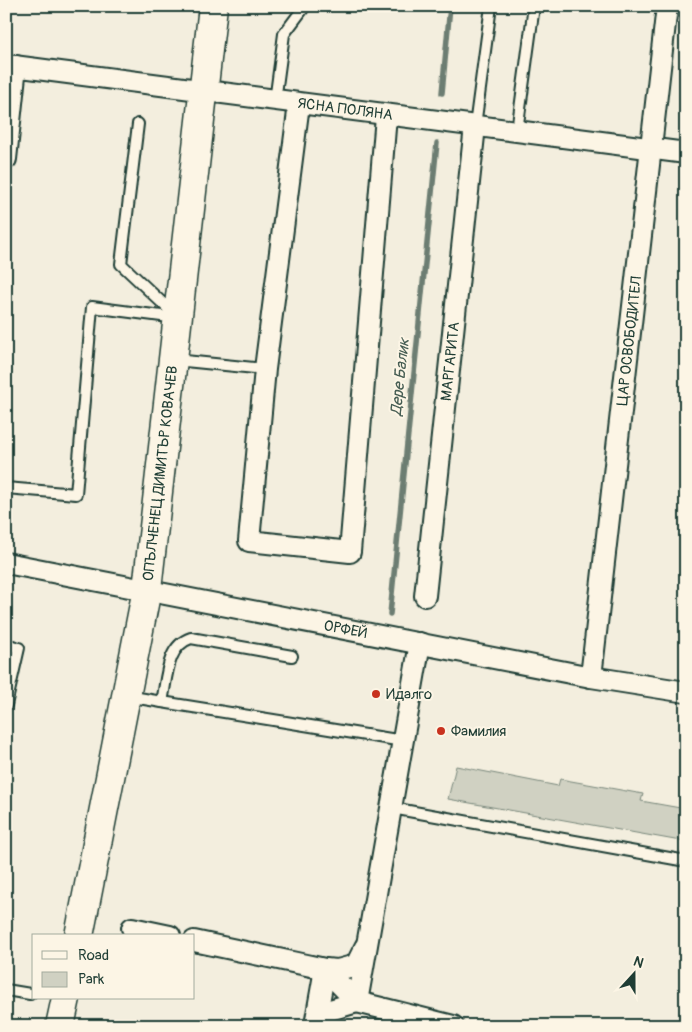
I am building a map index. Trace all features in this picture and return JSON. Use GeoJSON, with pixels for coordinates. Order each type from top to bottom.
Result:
{"type":"FeatureCollection","features":[{"type":"Feature","properties":{"kind":"street","name":"ОПЪЛЧЕНЕЦ ДИМИТЪР КОВАЧЕВ"},"geometry":{"type":"LineString","coordinates":[[79,934],[147,589],[213,6]]}},
{"type":"Feature","properties":{"kind":"street","name":"ЦАР ОСВОБОДИТЕЛ"},"geometry":{"type":"LineString","coordinates":[[591,677],[667,6]]}},
{"type":"Feature","properties":{"kind":"street","name":"ЯСНА ПОЛЯНА"},"geometry":{"type":"LineString","coordinates":[[11,65],[386,116],[686,153]]}},
{"type":"Feature","properties":{"kind":"street"},"geometry":{"type":"LineString","coordinates":[[6,159],[11,65]]}},
{"type":"Feature","properties":{"kind":"street"},"geometry":{"type":"LineString","coordinates":[[299,104],[265,369],[249,541],[350,552],[386,116]]}},
{"type":"Feature","properties":{"kind":"street","name":"МАРГАРИТА"},"geometry":{"type":"LineString","coordinates":[[425,596],[475,126]]}},
{"type":"Feature","properties":{"kind":"street","name":"ОРФЕЙ"},"geometry":{"type":"LineString","coordinates":[[6,563],[591,677],[686,692]]}},
{"type":"Feature","properties":{"kind":"street"},"geometry":{"type":"LineString","coordinates":[[358,1002],[420,644]]}},
{"type":"Feature","properties":{"kind":"street"},"geometry":{"type":"LineString","coordinates":[[132,928],[160,934]]}},
{"type":"Feature","properties":{"kind":"street"},"geometry":{"type":"LineString","coordinates":[[195,941],[325,969],[338,970],[356,965],[367,944]]}},
{"type":"Feature","properties":{"kind":"street"},"geometry":{"type":"LineString","coordinates":[[325,969],[358,1002]]}},
{"type":"Feature","properties":{"kind":"street"},"geometry":{"type":"LineString","coordinates":[[315,1026],[325,969]]}},
{"type":"Feature","properties":{"kind":"street"},"geometry":{"type":"LineString","coordinates":[[60,1026],[66,1000]]}},
{"type":"Feature","properties":{"kind":"street"},"geometry":{"type":"LineString","coordinates":[[315,1026],[330,1010],[358,1002],[453,1026]]}},
{"type":"Feature","properties":{"kind":"lane"},"geometry":{"type":"LineString","coordinates":[[275,101],[284,34],[305,6]]}},
{"type":"Feature","properties":{"kind":"lane"},"geometry":{"type":"LineString","coordinates":[[475,126],[490,6]]}},
{"type":"Feature","properties":{"kind":"lane"},"geometry":{"type":"LineString","coordinates":[[517,131],[534,6]]}},
{"type":"Feature","properties":{"kind":"lane"},"geometry":{"type":"LineString","coordinates":[[138,124],[121,264],[178,319]]}},
{"type":"Feature","properties":{"kind":"lane"},"geometry":{"type":"LineString","coordinates":[[6,488],[76,494],[92,307],[178,319]]}},
{"type":"Feature","properties":{"kind":"lane"},"geometry":{"type":"LineString","coordinates":[[174,359],[265,369]]}},
{"type":"Feature","properties":{"kind":"lane"},"geometry":{"type":"LineString","coordinates":[[162,702],[173,651],[181,642],[192,638],[292,656]]}},
{"type":"Feature","properties":{"kind":"lane"},"geometry":{"type":"LineString","coordinates":[[6,644],[19,648],[6,705]]}},
{"type":"Feature","properties":{"kind":"lane"},"geometry":{"type":"LineString","coordinates":[[126,696],[403,741]]}},
{"type":"Feature","properties":{"kind":"lane"},"geometry":{"type":"LineString","coordinates":[[392,808],[686,861]]}},
{"type":"Feature","properties":{"kind":"lane"},"geometry":{"type":"LineString","coordinates":[[6,990],[30,994]]}},
{"type":"Feature","properties":{"kind":"green space"},"geometry":{"type":"Polygon","coordinates":[[[456,766],[558,786],[560,779],[643,794],[641,801],[686,809],[686,842],[448,799],[456,766]]]}},
{"type":"Feature","properties":{"kind":"waterway","name":"Дере Балик"},"geometry":{"type":"LineString","coordinates":[[442,93],[450,6]]}},
{"type":"Feature","properties":{"kind":"waterway","name":"Дере Балик"},"geometry":{"type":"LineString","coordinates":[[390,614],[437,143]]}},
{"type":"Feature","properties":{"kind":"place","name":"Идалго"},"geometry":{"type":"Point","coordinates":[376,694]}},
{"type":"Feature","properties":{"kind":"place","name":"Фамилия"},"geometry":{"type":"Point","coordinates":[441,731]}}]}
